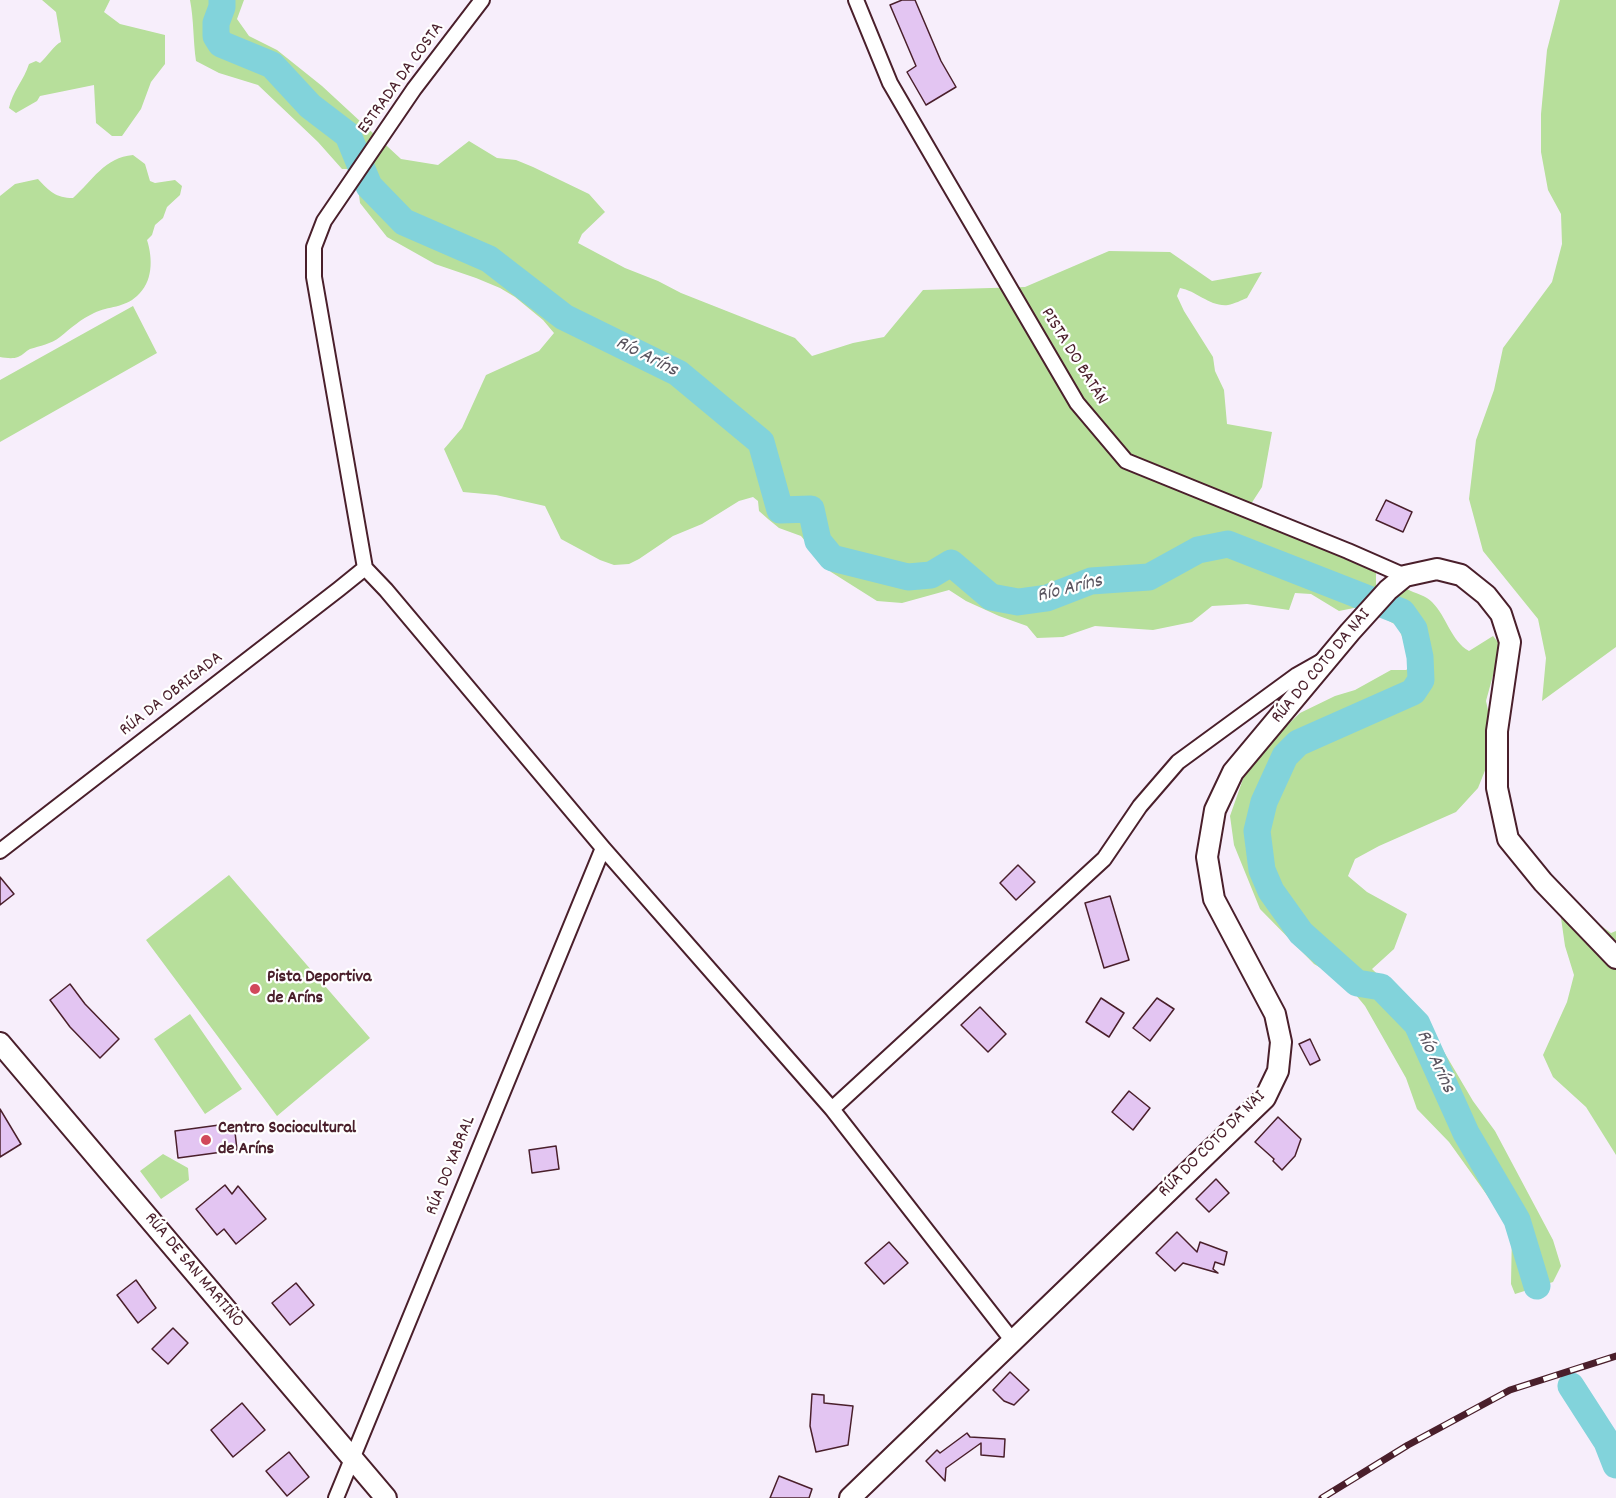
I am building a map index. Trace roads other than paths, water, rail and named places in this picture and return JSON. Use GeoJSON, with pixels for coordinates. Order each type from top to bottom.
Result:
{"type":"FeatureCollection","features":[{"type":"Feature","properties":{"kind":"street","name":"ESTRADA DA COSTA"},"geometry":{"type":"LineString","coordinates":[[365,568],[314,277],[314,248],[324,221],[414,89],[483,0]]}},
{"type":"Feature","properties":{"kind":"street","name":"PISTA DO BATÁN"},"geometry":{"type":"LineString","coordinates":[[856,0],[890,83],[982,242],[1077,403],[1126,461],[1405,576]]}},
{"type":"Feature","properties":{"kind":"street"},"geometry":{"type":"LineString","coordinates":[[365,568],[386,590],[603,849],[832,1109],[1012,1340]]}},
{"type":"Feature","properties":{"kind":"street","name":"RÚA DA OBRIGADA"},"geometry":{"type":"LineString","coordinates":[[0,850],[365,568]]}},
{"type":"Feature","properties":{"kind":"street"},"geometry":{"type":"LineString","coordinates":[[1405,576],[1437,569],[1461,575],[1486,595],[1501,614],[1509,642],[1497,731],[1497,788],[1508,839],[1543,882],[1616,958]]}},
{"type":"Feature","properties":{"kind":"street","name":"RÚA DO COTO DA NAI"},"geometry":{"type":"LineString","coordinates":[[853,1497],[1012,1340],[1265,1098],[1278,1071],[1281,1042],[1275,1014],[1214,898],[1207,857],[1215,810],[1233,772],[1350,632],[1388,590],[1405,576]]}},
{"type":"Feature","properties":{"kind":"street"},"geometry":{"type":"LineString","coordinates":[[832,1109],[1104,859],[1140,806],[1178,762],[1297,675],[1332,655]]}},
{"type":"Feature","properties":{"kind":"street","name":"RÚA DO XABRAL"},"geometry":{"type":"LineString","coordinates":[[336,1498],[603,849]]}},
{"type":"Feature","properties":{"kind":"street","name":"RÚA DE SAN MARTIÑO"},"geometry":{"type":"LineString","coordinates":[[0,1043],[386,1498]]}},
{"type":"Feature","properties":{"kind":"waterway","name":"Río Aríns"},"geometry":{"type":"LineString","coordinates":[[222,0],[216,23],[216,36],[221,44],[272,65],[310,106],[348,135],[369,186],[404,222],[489,259],[564,317],[678,373],[761,442],[780,510],[811,509],[818,541],[832,558],[908,577],[931,575],[951,563],[991,597],[1018,602],[1047,598],[1091,581],[1149,577],[1198,550],[1228,544],[1402,612],[1414,629],[1420,657],[1421,680],[1413,692],[1298,743],[1285,756],[1264,802],[1257,831],[1262,870],[1271,891],[1301,933],[1357,983],[1381,987],[1417,1024],[1466,1133],[1517,1220],[1537,1286]]}},
{"type":"Feature","properties":{"kind":"waterway","name":"Río Aríns"},"geometry":{"type":"LineString","coordinates":[[1571,1386],[1607,1442],[1616,1465]]}},
{"type":"Feature","properties":{"kind":"railway"},"geometry":{"type":"LineString","coordinates":[[1322,1498],[1408,1445],[1510,1390],[1616,1356]]}},
{"type":"Feature","properties":{"kind":"place","name":"Pista Deportiva de Aríns"},"geometry":{"type":"Point","coordinates":[255,989]}},
{"type":"Feature","properties":{"kind":"place","name":"Centro Sociocultural de Aríns"},"geometry":{"type":"Point","coordinates":[206,1140]}}]}
